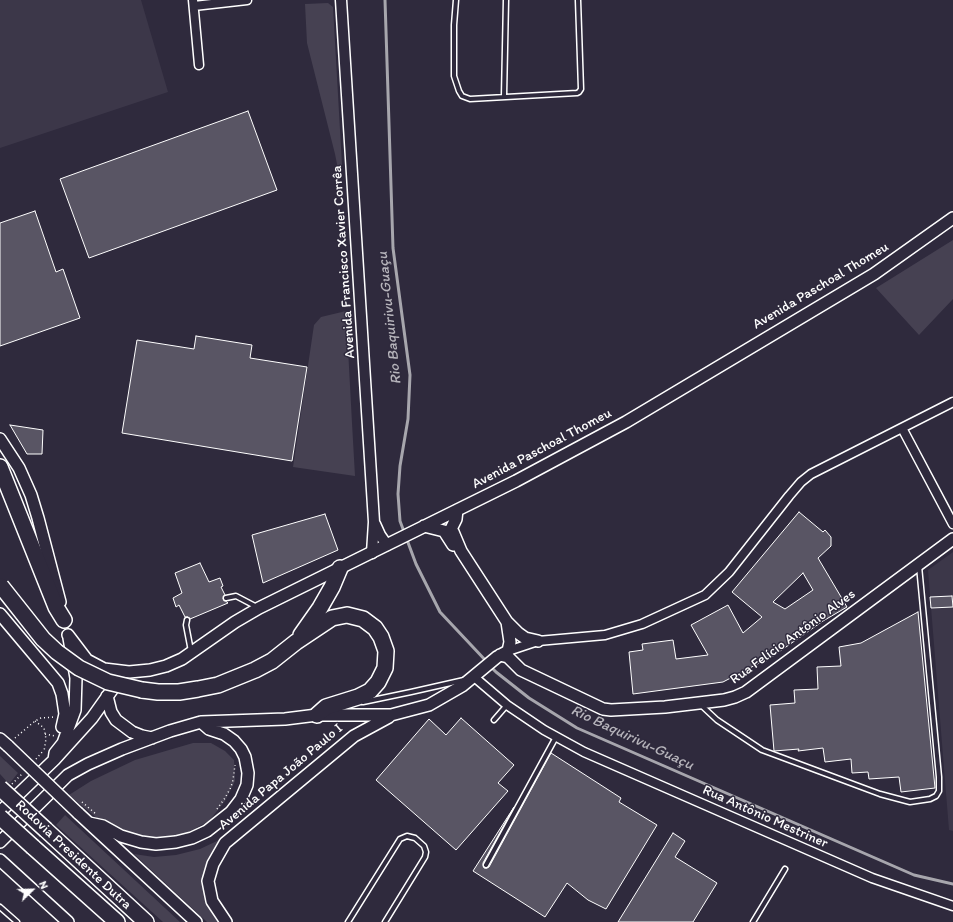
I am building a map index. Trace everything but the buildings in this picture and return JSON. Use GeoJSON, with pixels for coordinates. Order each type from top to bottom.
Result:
{"type":"FeatureCollection","features":[{"type":"Feature","properties":{"kind":"highway"},"geometry":{"type":"LineString","coordinates":[[0,468],[56,607],[64,620]]}},
{"type":"Feature","properties":{"kind":"highway"},"geometry":{"type":"LineString","coordinates":[[296,642],[320,608],[332,587],[340,568]]}},
{"type":"Feature","properties":{"kind":"highway"},"geometry":{"type":"LineString","coordinates":[[0,584],[43,639],[79,668],[108,682],[158,692],[179,692],[218,685],[272,662],[296,642],[332,618],[347,615],[363,619],[374,628],[381,637],[386,651],[385,668],[378,682],[370,691],[358,698],[326,707],[316,715]]}},
{"type":"Feature","properties":{"kind":"highway","name":"Rodovia Presidente Dutra"},"geometry":{"type":"LineString","coordinates":[[0,788],[146,922]]}},
{"type":"Feature","properties":{"kind":"highway","name":"Rodovia Presidente Dutra"},"geometry":{"type":"LineString","coordinates":[[0,817],[117,922]]}},
{"type":"Feature","properties":{"kind":"main road","name":"Avenida Paschoal Thomeu"},"geometry":{"type":"LineString","coordinates":[[129,672],[150,670],[166,666],[191,653],[235,622],[259,608],[516,481],[626,422],[874,274],[953,218]]}},
{"type":"Feature","properties":{"kind":"main road"},"geometry":{"type":"LineString","coordinates":[[0,439],[19,468],[31,495],[68,635],[76,678],[75,710],[59,740]]}},
{"type":"Feature","properties":{"kind":"main road"},"geometry":{"type":"LineString","coordinates":[[457,510],[456,519],[451,529],[461,552],[507,622],[525,638],[538,641]]}},
{"type":"Feature","properties":{"kind":"main road"},"geometry":{"type":"LineString","coordinates":[[422,527],[444,531],[455,547],[461,552]]}},
{"type":"Feature","properties":{"kind":"main road","name":"Rua Felício Antônio Alves"},"geometry":{"type":"LineString","coordinates":[[502,654],[508,657],[521,670],[603,709],[650,708],[724,700],[746,692],[918,563],[953,539]]}},
{"type":"Feature","properties":{"kind":"main road"},"geometry":{"type":"LineString","coordinates":[[0,614],[58,683],[64,704],[65,714],[54,760]]}},
{"type":"Feature","properties":{"kind":"main road"},"geometry":{"type":"LineString","coordinates":[[0,842],[68,775],[108,755],[152,738],[201,722],[285,719],[316,715],[391,715],[429,705],[462,686],[502,654],[510,642],[507,622]]}},
{"type":"Feature","properties":{"kind":"main road"},"geometry":{"type":"LineString","coordinates":[[68,635],[82,654],[92,663],[104,668],[129,672]]}},
{"type":"Feature","properties":{"kind":"main road"},"geometry":{"type":"LineString","coordinates":[[0,812],[54,760],[92,718],[119,680],[129,672]]}},
{"type":"Feature","properties":{"kind":"main road"},"geometry":{"type":"LineString","coordinates":[[107,696],[110,712],[116,720],[132,732],[152,738]]}},
{"type":"Feature","properties":{"kind":"main road","name":"Avenida Papa João Paulo I"},"geometry":{"type":"LineString","coordinates":[[226,922],[212,901],[208,881],[213,864],[225,844],[354,736],[391,715]]}},
{"type":"Feature","properties":{"kind":"main road"},"geometry":{"type":"LineString","coordinates":[[89,823],[103,826],[121,836],[156,844],[176,842],[192,838],[207,831],[231,812],[241,799],[246,785],[248,772],[245,757],[241,748],[234,741],[224,734],[209,728],[201,722]]}},
{"type":"Feature","properties":{"kind":"main road"},"geometry":{"type":"LineString","coordinates":[[7,741],[78,813],[196,922]]}},
{"type":"Feature","properties":{"kind":"main road"},"geometry":{"type":"LineString","coordinates":[[0,860],[58,917],[68,922]]}},
{"type":"Feature","properties":{"kind":"street"},"geometry":{"type":"LineString","coordinates":[[199,65],[193,3],[247,0]]}},
{"type":"Feature","properties":{"kind":"street","name":"Avenida Francisco Xavier Corrêa"},"geometry":{"type":"LineString","coordinates":[[341,0],[374,522],[372,553]]}},
{"type":"Feature","properties":{"kind":"street"},"geometry":{"type":"LineString","coordinates":[[502,654],[538,641],[605,635],[642,624],[705,595],[729,572],[801,482],[811,474],[953,402]]}},
{"type":"Feature","properties":{"kind":"street"},"geometry":{"type":"LineString","coordinates":[[902,428],[953,524]]}},
{"type":"Feature","properties":{"kind":"street","name":"Avenida Francisco Xavier Corrêa"},"geometry":{"type":"LineString","coordinates":[[374,522],[387,545]]}},
{"type":"Feature","properties":{"kind":"street","name":"Rua Antônio Mestriner"},"geometry":{"type":"LineString","coordinates":[[471,678],[506,705],[544,730],[584,752],[872,878],[953,906]]}},
{"type":"Feature","properties":{"kind":"lane"},"geometry":{"type":"LineString","coordinates":[[456,0],[454,25],[454,76],[459,91],[462,96],[467,98],[579,92],[581,89],[578,0]]}},
{"type":"Feature","properties":{"kind":"lane"},"geometry":{"type":"LineString","coordinates":[[504,96],[506,0]]}},
{"type":"Feature","properties":{"kind":"lane"},"geometry":{"type":"LineString","coordinates":[[698,703],[717,720],[762,750],[880,794],[910,802],[930,799],[936,796],[939,791],[939,777],[918,563]]}},
{"type":"Feature","properties":{"kind":"lane"},"geometry":{"type":"LineString","coordinates":[[226,598],[236,596],[259,608]]}},
{"type":"Feature","properties":{"kind":"lane"},"geometry":{"type":"LineString","coordinates":[[187,620],[186,625],[191,653]]}},
{"type":"Feature","properties":{"kind":"lane"},"geometry":{"type":"LineString","coordinates":[[360,702],[471,678]]}},
{"type":"Feature","properties":{"kind":"lane"},"geometry":{"type":"LineString","coordinates":[[494,720],[506,705]]}},
{"type":"Feature","properties":{"kind":"lane"},"geometry":{"type":"LineString","coordinates":[[316,715],[336,710]]}},
{"type":"Feature","properties":{"kind":"lane"},"geometry":{"type":"LineString","coordinates":[[486,865],[556,737]]}},
{"type":"Feature","properties":{"kind":"lane"},"geometry":{"type":"LineString","coordinates":[[348,922],[400,839],[408,836],[415,838],[424,846],[426,852],[425,857],[385,922]]}},
{"type":"Feature","properties":{"kind":"lane"},"geometry":{"type":"LineString","coordinates":[[753,922],[785,869]]}},
{"type":"Feature","properties":{"kind":"lane"},"geometry":{"type":"LineString","coordinates":[[0,907],[16,922]]}},
{"type":"Feature","properties":{"kind":"path"},"geometry":{"type":"LineString","coordinates":[[7,741],[36,721],[47,717],[59,716]]}},
{"type":"Feature","properties":{"kind":"path"},"geometry":{"type":"LineString","coordinates":[[36,721],[41,725],[45,734],[44,751]]}},
{"type":"Feature","properties":{"kind":"path"},"geometry":{"type":"LineString","coordinates":[[45,734],[59,740]]}},
{"type":"Feature","properties":{"kind":"path"},"geometry":{"type":"LineString","coordinates":[[216,810],[226,798],[231,787],[236,760]]}},
{"type":"Feature","properties":{"kind":"path"},"geometry":{"type":"LineString","coordinates":[[80,800],[100,817]]}},
{"type":"Feature","properties":{"kind":"shaded area"},"geometry":{"type":"Polygon","coordinates":[[[0,0],[141,0],[168,92],[0,148],[0,0]]]}},
{"type":"Feature","properties":{"kind":"shaded area"},"geometry":{"type":"Polygon","coordinates":[[[328,3],[333,7],[342,165],[338,169],[307,43],[305,4],[328,3]]]}},
{"type":"Feature","properties":{"kind":"shaded area"},"geometry":{"type":"Polygon","coordinates":[[[953,240],[953,299],[919,335],[876,288],[953,240]]]}},
{"type":"Feature","properties":{"kind":"shaded area"},"geometry":{"type":"Polygon","coordinates":[[[346,311],[355,476],[293,467],[314,325],[321,317],[346,311]]]}},
{"type":"Feature","properties":{"kind":"shaded area"},"geometry":{"type":"Polygon","coordinates":[[[953,552],[953,831],[949,830],[928,570],[953,552]]]}},
{"type":"Feature","properties":{"kind":"shaded area"},"geometry":{"type":"Polygon","coordinates":[[[193,743],[211,743],[225,751],[234,760],[235,781],[225,801],[209,821],[183,835],[162,838],[139,836],[117,829],[97,818],[69,795],[91,781],[135,760],[193,743]]]}},
{"type":"Feature","properties":{"kind":"shaded area"},"geometry":{"type":"Polygon","coordinates":[[[0,756],[18,773],[9,784],[0,774],[0,756]]]}},
{"type":"Feature","properties":{"kind":"shaded area"},"geometry":{"type":"Polygon","coordinates":[[[65,815],[180,922],[163,922],[56,825],[65,815]]]}},
{"type":"Feature","properties":{"kind":"shaded area"},"geometry":{"type":"Polygon","coordinates":[[[219,840],[203,877],[205,902],[218,922],[207,922],[134,854],[154,857],[176,855],[200,849],[219,840]]]}},
{"type":"Feature","properties":{"kind":"waterway","name":"Rio Baquirivu-Guaçu"},"geometry":{"type":"LineString","coordinates":[[385,0],[393,248],[410,375],[408,419],[400,466],[398,494],[400,521],[416,564],[440,612],[487,662]]}},
{"type":"Feature","properties":{"kind":"waterway","name":"Rio Baquirivu-Guaçu"},"geometry":{"type":"LineString","coordinates":[[490,666],[529,698],[577,728],[914,875],[953,884]]}}]}
